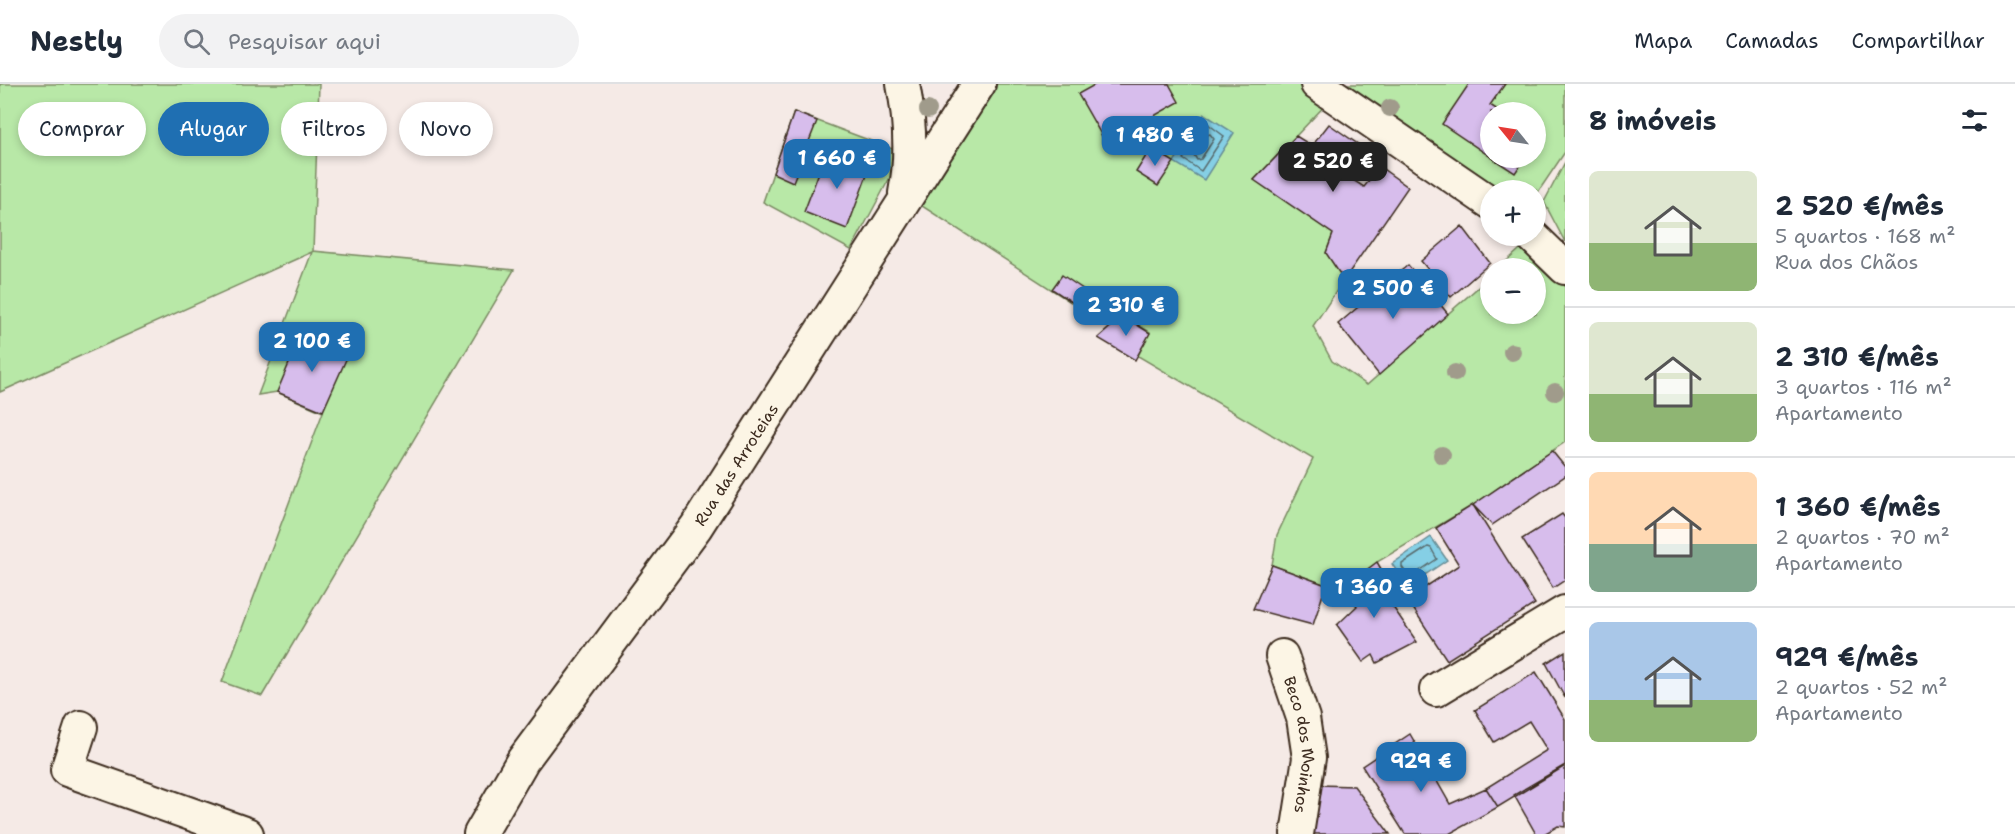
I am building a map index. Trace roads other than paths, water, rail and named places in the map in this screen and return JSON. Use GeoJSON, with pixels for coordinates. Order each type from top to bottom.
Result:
{"type":"FeatureCollection","features":[{"type":"Feature","properties":{"kind":"street"},"geometry":{"type":"LineString","coordinates":[[903,84],[910,153],[905,200]]}},
{"type":"Feature","properties":{"kind":"street","name":"Rua das Arroteias"},"geometry":{"type":"LineString","coordinates":[[480,834],[523,760],[696,527],[979,84]]}},
{"type":"Feature","properties":{"kind":"street"},"geometry":{"type":"LineString","coordinates":[[1317,84],[1480,195]]}},
{"type":"Feature","properties":{"kind":"street"},"geometry":{"type":"LineString","coordinates":[[1542,246],[1565,268]]}},
{"type":"Feature","properties":{"kind":"street"},"geometry":{"type":"LineString","coordinates":[[1436,690],[1565,612]]}},
{"type":"Feature","properties":{"kind":"street","name":"Beco dos Moinhos"},"geometry":{"type":"LineString","coordinates":[[1282,656],[1303,717],[1309,758],[1297,834]]}},
{"type":"Feature","properties":{"kind":"street"},"geometry":{"type":"LineString","coordinates":[[81,727],[66,770],[247,834]]}},
{"type":"Feature","properties":{"kind":"water"},"geometry":{"type":"Polygon","coordinates":[[[1204,114],[1234,133],[1204,180],[1174,162],[1204,114]]]}},
{"type":"Feature","properties":{"kind":"water"},"geometry":{"type":"Polygon","coordinates":[[[1431,537],[1447,560],[1407,587],[1392,564],[1431,537]]]}}]}
